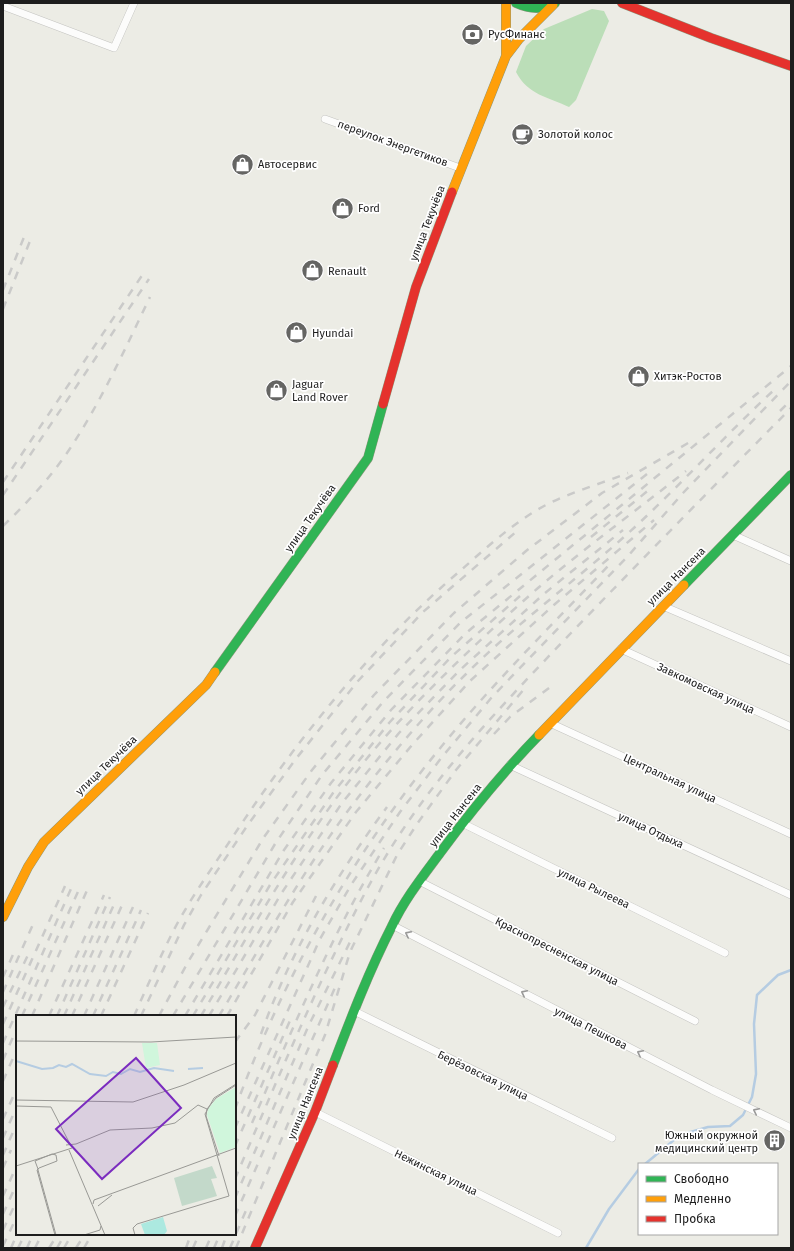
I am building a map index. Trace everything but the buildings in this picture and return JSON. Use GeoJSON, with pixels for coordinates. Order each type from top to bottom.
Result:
{"type":"FeatureCollection","features":[{"type":"Feature","properties":{"kind":"main road","name":"улица Текучёва"},"geometry":{"type":"LineString","coordinates":[[506,3],[506,56]]}},
{"type":"Feature","properties":{"kind":"main road"},"geometry":{"type":"LineString","coordinates":[[516,3],[535,9],[554,4]]}},
{"type":"Feature","properties":{"kind":"main road"},"geometry":{"type":"LineString","coordinates":[[622,3],[711,38],[791,66]]}},
{"type":"Feature","properties":{"kind":"main road","name":"улица Текучёва"},"geometry":{"type":"LineString","coordinates":[[3,917],[28,867],[44,842],[206,685],[368,458],[416,287],[460,168],[506,56],[519,39],[554,4]]}},
{"type":"Feature","properties":{"kind":"main road","name":"улица Нансена"},"geometry":{"type":"LineString","coordinates":[[255,1248],[315,1112],[354,1011],[392,925],[419,881],[462,823],[510,765],[621,649],[790,477]]}},
{"type":"Feature","properties":{"kind":"street"},"geometry":{"type":"LineString","coordinates":[[3,6],[114,48],[134,3]]}},
{"type":"Feature","properties":{"kind":"street","name":"переулок Энергетиков"},"geometry":{"type":"LineString","coordinates":[[325,119],[460,168]]}},
{"type":"Feature","properties":{"kind":"street"},"geometry":{"type":"LineString","coordinates":[[733,535],[791,561]]}},
{"type":"Feature","properties":{"kind":"street"},"geometry":{"type":"LineString","coordinates":[[663,606],[791,661]]}},
{"type":"Feature","properties":{"kind":"street","name":"Завкомовская улица"},"geometry":{"type":"LineString","coordinates":[[621,649],[791,727]]}},
{"type":"Feature","properties":{"kind":"street","name":"Центральная улица"},"geometry":{"type":"LineString","coordinates":[[550,723],[791,834]]}},
{"type":"Feature","properties":{"kind":"street","name":"улица Отдыха"},"geometry":{"type":"LineString","coordinates":[[510,765],[791,895]]}},
{"type":"Feature","properties":{"kind":"street","name":"улица Рылеева"},"geometry":{"type":"LineString","coordinates":[[462,823],[725,953]]}},
{"type":"Feature","properties":{"kind":"street","name":"Краснопресненская улица"},"geometry":{"type":"LineString","coordinates":[[419,881],[695,1021]]}},
{"type":"Feature","properties":{"kind":"street","name":"улица Пешкова"},"geometry":{"type":"LineString","coordinates":[[392,925],[705,1086],[791,1128]]}},
{"type":"Feature","properties":{"kind":"street","name":"Берёзовская улица"},"geometry":{"type":"LineString","coordinates":[[354,1011],[612,1138]]}},
{"type":"Feature","properties":{"kind":"street","name":"Нежинская улица"},"geometry":{"type":"LineString","coordinates":[[315,1112],[558,1233]]}},
{"type":"Feature","properties":{"kind":"green space"},"geometry":{"type":"Polygon","coordinates":[[[592,9],[604,11],[609,21],[576,100],[569,107],[539,94],[526,86],[516,72],[526,46],[544,29],[592,9]]]}},
{"type":"Feature","properties":{"kind":"waterway"},"geometry":{"type":"LineString","coordinates":[[646,1163],[680,1135],[708,1127],[730,1126],[743,1115],[752,1097],[756,1074],[754,1024],[757,995],[778,975],[791,970]]}},
{"type":"Feature","properties":{"kind":"waterway"},"geometry":{"type":"LineString","coordinates":[[586,1248],[609,1209],[638,1170]]}},
{"type":"Feature","properties":{"kind":"railway"},"geometry":{"type":"LineString","coordinates":[[3,290],[24,237]]}},
{"type":"Feature","properties":{"kind":"railway"},"geometry":{"type":"LineString","coordinates":[[3,309],[30,241]]}},
{"type":"Feature","properties":{"kind":"railway"},"geometry":{"type":"LineString","coordinates":[[3,482],[143,274]]}},
{"type":"Feature","properties":{"kind":"railway"},"geometry":{"type":"LineString","coordinates":[[3,495],[149,279]]}},
{"type":"Feature","properties":{"kind":"railway"},"geometry":{"type":"LineString","coordinates":[[3,526],[38,490],[81,432],[122,356],[150,297]]}},
{"type":"Feature","properties":{"kind":"railway"},"geometry":{"type":"LineString","coordinates":[[186,1015],[284,850],[331,783],[391,710],[466,633],[791,366]]}},
{"type":"Feature","properties":{"kind":"railway"},"geometry":{"type":"LineString","coordinates":[[236,1126],[320,939],[351,885],[400,812],[442,757],[492,697],[628,556],[683,493],[791,381]]}},
{"type":"Feature","properties":{"kind":"railway"},"geometry":{"type":"LineString","coordinates":[[220,1015],[282,910],[332,833],[377,773],[420,722],[450,690],[502,640],[637,525],[774,390]]}},
{"type":"Feature","properties":{"kind":"railway"},"geometry":{"type":"LineString","coordinates":[[780,411],[791,400]]}},
{"type":"Feature","properties":{"kind":"railway"},"geometry":{"type":"LineString","coordinates":[[236,1177],[292,1046],[357,908],[389,851],[429,792],[474,737],[522,684],[791,408]]}},
{"type":"Feature","properties":{"kind":"railway"},"geometry":{"type":"LineString","coordinates":[[160,1015],[188,962],[264,837],[312,770],[374,695],[454,613],[526,551],[602,493],[695,439]]}},
{"type":"Feature","properties":{"kind":"railway"},"geometry":{"type":"LineString","coordinates":[[174,1015],[275,844],[322,775],[383,702],[460,623],[652,470]]}},
{"type":"Feature","properties":{"kind":"railway"},"geometry":{"type":"LineString","coordinates":[[202,1015],[267,903],[314,830],[339,794],[394,727],[464,656],[538,588],[686,471]]}},
{"type":"Feature","properties":{"kind":"railway"},"geometry":{"type":"LineString","coordinates":[[134,1015],[171,935],[203,882],[281,768],[308,732],[365,664],[427,601],[490,545],[521,520],[554,501],[628,473]]}},
{"type":"Feature","properties":{"kind":"railway"},"geometry":{"type":"LineString","coordinates":[[591,537],[650,489]]}},
{"type":"Feature","properties":{"kind":"railway"},"geometry":{"type":"LineString","coordinates":[[228,1015],[293,902],[356,812],[412,745],[470,681],[555,604],[654,520]]}},
{"type":"Feature","properties":{"kind":"railway"},"geometry":{"type":"LineString","coordinates":[[210,1015],[281,894],[342,803],[399,733],[461,669],[545,593],[623,530]]}},
{"type":"Feature","properties":{"kind":"railway"},"geometry":{"type":"LineString","coordinates":[[141,1015],[184,925],[201,895],[247,826],[295,760],[358,681],[423,612],[517,531]]}},
{"type":"Feature","properties":{"kind":"railway"},"geometry":{"type":"LineString","coordinates":[[236,1106],[253,1062],[296,968],[347,878],[376,834],[406,792],[457,728],[521,657],[609,565]]}},
{"type":"Feature","properties":{"kind":"railway"},"geometry":{"type":"LineString","coordinates":[[194,1015],[270,885],[333,793],[389,723],[451,657],[520,596]]}},
{"type":"Feature","properties":{"kind":"railway"},"geometry":{"type":"LineString","coordinates":[[494,734],[510,717],[553,685]]}},
{"type":"Feature","properties":{"kind":"railway"},"geometry":{"type":"LineString","coordinates":[[236,1248],[325,1035],[350,952],[397,855],[417,824],[456,770],[525,688]]}},
{"type":"Feature","properties":{"kind":"railway"},"geometry":{"type":"LineString","coordinates":[[261,1034],[300,944],[332,888],[387,807]]}},
{"type":"Feature","properties":{"kind":"railway"},"geometry":{"type":"LineString","coordinates":[[252,1123],[297,1018],[329,949],[384,848]]}},
{"type":"Feature","properties":{"kind":"railway"},"geometry":{"type":"LineString","coordinates":[[3,1043],[74,882]]}},
{"type":"Feature","properties":{"kind":"railway"},"geometry":{"type":"LineString","coordinates":[[22,1015],[81,885]]}},
{"type":"Feature","properties":{"kind":"railway"},"geometry":{"type":"LineString","coordinates":[[3,1024],[65,886]]}},
{"type":"Feature","properties":{"kind":"railway"},"geometry":{"type":"LineString","coordinates":[[32,1015],[88,888]]}},
{"type":"Feature","properties":{"kind":"railway"},"geometry":{"type":"LineString","coordinates":[[49,1015],[104,895]]}},
{"type":"Feature","properties":{"kind":"railway"},"geometry":{"type":"LineString","coordinates":[[236,1041],[255,1015],[316,896]]}},
{"type":"Feature","properties":{"kind":"railway"},"geometry":{"type":"LineString","coordinates":[[57,1015],[110,897]]}},
{"type":"Feature","properties":{"kind":"railway"},"geometry":{"type":"LineString","coordinates":[[64,1015],[116,900]]}},
{"type":"Feature","properties":{"kind":"railway"},"geometry":{"type":"LineString","coordinates":[[72,1015],[123,903]]}},
{"type":"Feature","properties":{"kind":"railway"},"geometry":{"type":"LineString","coordinates":[[84,1015],[133,907]]}},
{"type":"Feature","properties":{"kind":"railway"},"geometry":{"type":"LineString","coordinates":[[93,1015],[141,910]]}},
{"type":"Feature","properties":{"kind":"railway"},"geometry":{"type":"LineString","coordinates":[[101,1015],[148,913]]}},
{"type":"Feature","properties":{"kind":"railway"},"geometry":{"type":"LineString","coordinates":[[3,992],[34,922]]}},
{"type":"Feature","properties":{"kind":"railway"},"geometry":{"type":"LineString","coordinates":[[236,1196],[308,1027],[350,942]]}},
{"type":"Feature","properties":{"kind":"railway"},"geometry":{"type":"LineString","coordinates":[[3,977],[16,948]]}},
{"type":"Feature","properties":{"kind":"railway"},"geometry":{"type":"LineString","coordinates":[[3,1007],[28,955]]}},
{"type":"Feature","properties":{"kind":"railway"},"geometry":{"type":"LineString","coordinates":[[236,1214],[337,983]]}},
{"type":"Feature","properties":{"kind":"railway"},"geometry":{"type":"LineString","coordinates":[[236,1144],[292,1016]]}},
{"type":"Feature","properties":{"kind":"railway"},"geometry":{"type":"LineString","coordinates":[[3,1060],[16,1030]]}},
{"type":"Feature","properties":{"kind":"railway"},"geometry":{"type":"LineString","coordinates":[[3,1081],[16,1051]]}},
{"type":"Feature","properties":{"kind":"railway"},"geometry":{"type":"LineString","coordinates":[[3,1119],[16,1090]]}},
{"type":"Feature","properties":{"kind":"railway"},"geometry":{"type":"LineString","coordinates":[[3,1138],[16,1108]]}},
{"type":"Feature","properties":{"kind":"railway"},"geometry":{"type":"LineString","coordinates":[[3,1155],[16,1125]]}},
{"type":"Feature","properties":{"kind":"railway"},"geometry":{"type":"LineString","coordinates":[[3,1168],[11,1150]]}},
{"type":"Feature","properties":{"kind":"railway"},"geometry":{"type":"LineString","coordinates":[[3,1196],[16,1167]]}},
{"type":"Feature","properties":{"kind":"railway"},"geometry":{"type":"LineString","coordinates":[[3,1214],[16,1185]]}},
{"type":"Feature","properties":{"kind":"railway"},"geometry":{"type":"LineString","coordinates":[[3,1230],[16,1202]]}},
{"type":"Feature","properties":{"kind":"railway"},"geometry":{"type":"LineString","coordinates":[[236,1234],[247,1208]]}},
{"type":"Feature","properties":{"kind":"railway"},"geometry":{"type":"LineString","coordinates":[[3,1246],[16,1218]]}},
{"type":"Feature","properties":{"kind":"railway"},"geometry":{"type":"LineString","coordinates":[[11,1248],[17,1235]]}},
{"type":"Feature","properties":{"kind":"railway"},"geometry":{"type":"LineString","coordinates":[[18,1248],[24,1235]]}},
{"type":"Feature","properties":{"kind":"railway"},"geometry":{"type":"LineString","coordinates":[[27,1248],[33,1235]]}},
{"type":"Feature","properties":{"kind":"railway"},"geometry":{"type":"LineString","coordinates":[[35,1248],[42,1235]]}},
{"type":"Feature","properties":{"kind":"railway"},"geometry":{"type":"LineString","coordinates":[[49,1248],[57,1235]]}},
{"type":"Feature","properties":{"kind":"railway"},"geometry":{"type":"LineString","coordinates":[[57,1248],[64,1235]]}},
{"type":"Feature","properties":{"kind":"railway"},"geometry":{"type":"LineString","coordinates":[[64,1248],[71,1235]]}},
{"type":"Feature","properties":{"kind":"railway"},"geometry":{"type":"LineString","coordinates":[[76,1248],[84,1235]]}},
{"type":"Feature","properties":{"kind":"railway"},"geometry":{"type":"LineString","coordinates":[[84,1248],[91,1235]]}},
{"type":"Feature","properties":{"kind":"railway"},"geometry":{"type":"LineString","coordinates":[[186,1248],[191,1235]]}},
{"type":"Feature","properties":{"kind":"railway"},"geometry":{"type":"LineString","coordinates":[[193,1248],[199,1235]]}},
{"type":"Feature","properties":{"kind":"railway"},"geometry":{"type":"LineString","coordinates":[[206,1248],[212,1235]]}},
{"type":"Feature","properties":{"kind":"railway"},"geometry":{"type":"LineString","coordinates":[[214,1248],[220,1235]]}},
{"type":"Feature","properties":{"kind":"railway"},"geometry":{"type":"LineString","coordinates":[[222,1248],[227,1235]]}},
{"type":"Feature","properties":{"kind":"railway"},"geometry":{"type":"LineString","coordinates":[[230,1248],[236,1235]]}},
{"type":"Feature","properties":{"kind":"traffic: fast"},"geometry":{"type":"LineString","coordinates":[[516,3],[526,7],[536,8],[545,7],[555,3]]}},
{"type":"Feature","properties":{"kind":"traffic: fast"},"geometry":{"type":"LineString","coordinates":[[215,672],[368,458],[383,404]]}},
{"type":"Feature","properties":{"kind":"traffic: fast"},"geometry":{"type":"LineString","coordinates":[[684,585],[791,475]]}},
{"type":"Feature","properties":{"kind":"traffic: fast"},"geometry":{"type":"LineString","coordinates":[[333,1065],[376,960],[397,916],[408,898],[475,807],[539,735]]}},
{"type":"Feature","properties":{"kind":"traffic: slow"},"geometry":{"type":"LineString","coordinates":[[506,3],[506,56]]}},
{"type":"Feature","properties":{"kind":"traffic: slow"},"geometry":{"type":"LineString","coordinates":[[452,192],[506,56],[519,39],[553,5]]}},
{"type":"Feature","properties":{"kind":"traffic: slow"},"geometry":{"type":"LineString","coordinates":[[539,735],[684,585]]}},
{"type":"Feature","properties":{"kind":"traffic: slow"},"geometry":{"type":"LineString","coordinates":[[3,917],[28,867],[44,842],[206,685],[215,672]]}},
{"type":"Feature","properties":{"kind":"traffic: jam"},"geometry":{"type":"LineString","coordinates":[[622,3],[711,38],[791,66]]}},
{"type":"Feature","properties":{"kind":"traffic: jam"},"geometry":{"type":"LineString","coordinates":[[383,404],[416,287],[452,192]]}},
{"type":"Feature","properties":{"kind":"traffic: jam"},"geometry":{"type":"LineString","coordinates":[[255,1248],[315,1112],[333,1065]]}},
{"type":"Feature","properties":{"kind":"place","name":"РусФинанс"},"geometry":{"type":"Point","coordinates":[473,34]}},
{"type":"Feature","properties":{"kind":"place","name":"Золотой колос"},"geometry":{"type":"Point","coordinates":[522,134]}},
{"type":"Feature","properties":{"kind":"place","name":"Автосервис"},"geometry":{"type":"Point","coordinates":[242,164]}},
{"type":"Feature","properties":{"kind":"place","name":"Ford"},"geometry":{"type":"Point","coordinates":[343,208]}},
{"type":"Feature","properties":{"kind":"place","name":"Renault"},"geometry":{"type":"Point","coordinates":[313,271]}},
{"type":"Feature","properties":{"kind":"place","name":"Hyundai"},"geometry":{"type":"Point","coordinates":[296,333]}},
{"type":"Feature","properties":{"kind":"place","name":"Хитэк-Ростов"},"geometry":{"type":"Point","coordinates":[639,376]}},
{"type":"Feature","properties":{"kind":"place","name":"Jaguar Land Rover"},"geometry":{"type":"Point","coordinates":[277,390]}},
{"type":"Feature","properties":{"kind":"place","name":"Южный окружной медицинский центр"},"geometry":{"type":"Point","coordinates":[774,1141]}}]}
